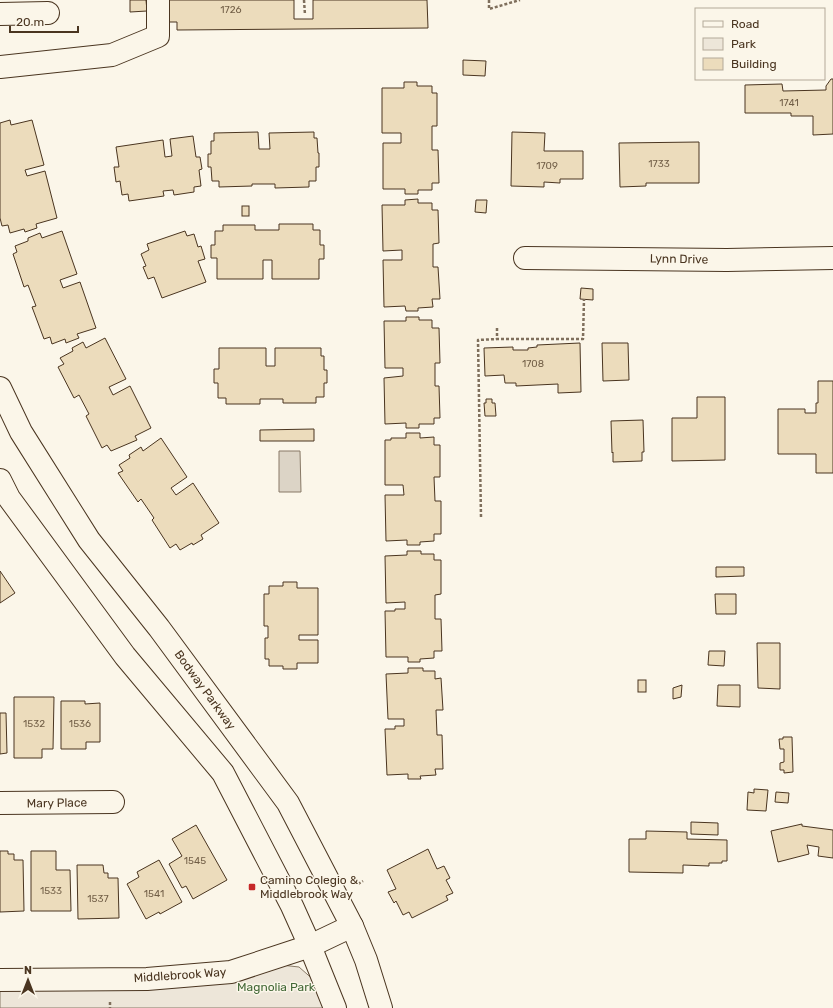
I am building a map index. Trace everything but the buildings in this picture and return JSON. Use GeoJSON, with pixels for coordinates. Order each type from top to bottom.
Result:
{"type":"FeatureCollection","features":[{"type":"Feature","properties":{"kind":"street"},"geometry":{"type":"LineString","coordinates":[[0,67],[112,55],[158,36],[158,0]]}},
{"type":"Feature","properties":{"kind":"street"},"geometry":{"type":"LineString","coordinates":[[0,14],[48,13]]}},
{"type":"Feature","properties":{"kind":"street","name":"Lynn Drive"},"geometry":{"type":"LineString","coordinates":[[525,258],[727,260],[833,258]]}},
{"type":"Feature","properties":{"kind":"street","name":"Bodway Parkway"},"geometry":{"type":"LineString","coordinates":[[0,388],[21,432],[89,540],[159,628],[288,803],[352,926],[366,960],[381,1008]]}},
{"type":"Feature","properties":{"kind":"street"},"geometry":{"type":"LineString","coordinates":[[0,480],[9,498],[125,656],[223,773],[292,906],[335,1008]]}},
{"type":"Feature","properties":{"kind":"street","name":"Mary Place"},"geometry":{"type":"LineString","coordinates":[[0,803],[113,802]]}},
{"type":"Feature","properties":{"kind":"street","name":"Middlebrook Way"},"geometry":{"type":"LineString","coordinates":[[0,980],[147,979],[231,972],[310,946],[352,926]]}},
{"type":"Feature","properties":{"kind":"path"},"geometry":{"type":"LineString","coordinates":[[304,0],[305,15]]}},
{"type":"Feature","properties":{"kind":"path"},"geometry":{"type":"LineString","coordinates":[[488,0],[489,9],[520,0]]}},
{"type":"Feature","properties":{"kind":"path"},"geometry":{"type":"LineString","coordinates":[[481,517],[478,340],[583,339],[584,299]]}},
{"type":"Feature","properties":{"kind":"path"},"geometry":{"type":"LineString","coordinates":[[497,328],[497,339]]}},
{"type":"Feature","properties":{"kind":"path"},"geometry":{"type":"LineString","coordinates":[[358,884],[363,881]]}},
{"type":"Feature","properties":{"kind":"path"},"geometry":{"type":"LineString","coordinates":[[110,1002],[110,1008]]}},
{"type":"Feature","properties":{"kind":"green space","name":"Magnolia Park"},"geometry":{"type":"Polygon","coordinates":[[[272,964],[299,967],[316,982],[326,1008],[0,1008],[0,987],[272,964]]]}},
{"type":"Feature","properties":{"kind":"shaded area"},"geometry":{"type":"Polygon","coordinates":[[[279,451],[300,451],[301,492],[279,492],[279,451]]]}},
{"type":"Feature","properties":{"kind":"place","name":"Camino Colegio & Middlebrook Way"},"geometry":{"type":"Point","coordinates":[252,887]}}]}
